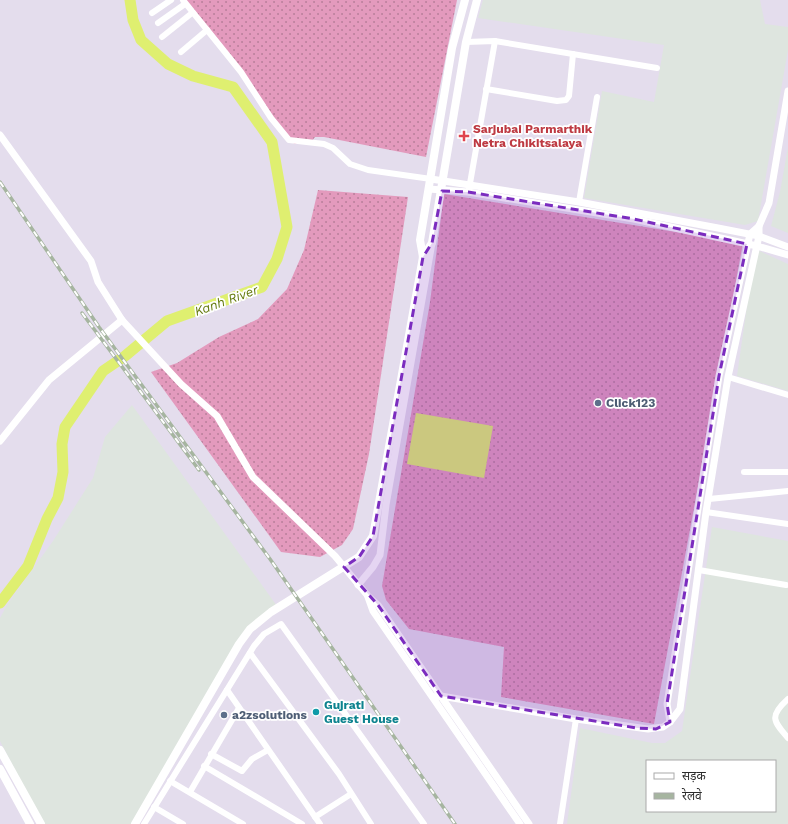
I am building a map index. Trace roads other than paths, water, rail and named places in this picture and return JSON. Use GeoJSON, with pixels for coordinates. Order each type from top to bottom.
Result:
{"type":"FeatureCollection","features":[{"type":"Feature","properties":{"kind":"main road"},"geometry":{"type":"LineString","coordinates":[[135,824],[150,807],[239,644],[250,629],[271,612],[359,557],[373,536],[423,258],[420,240],[430,189],[452,48],[465,0]]}},
{"type":"Feature","properties":{"kind":"main road"},"geometry":{"type":"LineString","coordinates":[[423,258],[432,243],[466,42],[477,0]]}},
{"type":"Feature","properties":{"kind":"main road"},"geometry":{"type":"LineString","coordinates":[[0,750],[41,824]]}},
{"type":"Feature","properties":{"kind":"main road"},"geometry":{"type":"LineString","coordinates":[[0,768],[30,824]]}},
{"type":"Feature","properties":{"kind":"street"},"geometry":{"type":"LineString","coordinates":[[152,13],[171,0]]}},
{"type":"Feature","properties":{"kind":"street"},"geometry":{"type":"LineString","coordinates":[[158,23],[184,2],[241,72],[271,118],[289,140],[324,144],[333,148],[350,164],[368,170],[470,184],[579,202],[750,234],[788,247]]}},
{"type":"Feature","properties":{"kind":"street"},"geometry":{"type":"LineString","coordinates":[[162,36],[192,13]]}},
{"type":"Feature","properties":{"kind":"street"},"geometry":{"type":"LineString","coordinates":[[181,52],[207,30]]}},
{"type":"Feature","properties":{"kind":"street"},"geometry":{"type":"LineString","coordinates":[[466,42],[495,41],[657,68]]}},
{"type":"Feature","properties":{"kind":"street"},"geometry":{"type":"LineString","coordinates":[[468,192],[495,41]]}},
{"type":"Feature","properties":{"kind":"street"},"geometry":{"type":"LineString","coordinates":[[486,89],[557,101],[566,100],[569,96],[573,54]]}},
{"type":"Feature","properties":{"kind":"street"},"geometry":{"type":"LineString","coordinates":[[433,697],[441,696],[576,719],[648,729],[663,727],[670,722],[680,709],[706,512],[728,377],[757,246],[759,226],[769,203],[772,191],[788,91]]}},
{"type":"Feature","properties":{"kind":"street"},"geometry":{"type":"LineString","coordinates":[[579,202],[597,97]]}},
{"type":"Feature","properties":{"kind":"street"},"geometry":{"type":"LineString","coordinates":[[0,135],[91,262],[98,282],[122,320],[165,366],[217,416],[253,477],[335,556],[358,585],[378,605],[529,824]]}},
{"type":"Feature","properties":{"kind":"street"},"geometry":{"type":"LineString","coordinates":[[430,189],[468,192],[634,219],[757,246],[788,255]]}},
{"type":"Feature","properties":{"kind":"street"},"geometry":{"type":"LineString","coordinates":[[670,722],[667,704],[719,376],[747,244],[750,234],[759,226]]}},
{"type":"Feature","properties":{"kind":"street"},"geometry":{"type":"LineString","coordinates":[[358,585],[373,567],[380,555],[386,505],[432,243]]}},
{"type":"Feature","properties":{"kind":"street"},"geometry":{"type":"LineString","coordinates":[[0,441],[49,380],[122,320]]}},
{"type":"Feature","properties":{"kind":"street"},"geometry":{"type":"LineString","coordinates":[[728,377],[788,395]]}},
{"type":"Feature","properties":{"kind":"street"},"geometry":{"type":"LineString","coordinates":[[744,472],[788,472]]}},
{"type":"Feature","properties":{"kind":"street"},"geometry":{"type":"LineString","coordinates":[[709,499],[788,491]]}},
{"type":"Feature","properties":{"kind":"street"},"geometry":{"type":"LineString","coordinates":[[706,512],[788,524]]}},
{"type":"Feature","properties":{"kind":"street"},"geometry":{"type":"LineString","coordinates":[[699,570],[786,586]]}},
{"type":"Feature","properties":{"kind":"street"},"geometry":{"type":"LineString","coordinates":[[368,596],[373,610],[520,824]]}},
{"type":"Feature","properties":{"kind":"street"},"geometry":{"type":"LineString","coordinates":[[144,824],[150,807],[170,781],[250,653],[264,634],[281,624],[424,824]]}},
{"type":"Feature","properties":{"kind":"street"},"geometry":{"type":"LineString","coordinates":[[250,653],[339,774],[371,824]]}},
{"type":"Feature","properties":{"kind":"street"},"geometry":{"type":"LineString","coordinates":[[227,690],[320,824]]}},
{"type":"Feature","properties":{"kind":"street"},"geometry":{"type":"LineString","coordinates":[[788,699],[778,708],[775,716],[777,725],[788,738]]}},
{"type":"Feature","properties":{"kind":"street"},"geometry":{"type":"LineString","coordinates":[[190,792],[239,708]]}},
{"type":"Feature","properties":{"kind":"street"},"geometry":{"type":"LineString","coordinates":[[560,824],[576,719]]}},
{"type":"Feature","properties":{"kind":"street"},"geometry":{"type":"LineString","coordinates":[[211,754],[242,771],[252,759],[268,750]]}},
{"type":"Feature","properties":{"kind":"street"},"geometry":{"type":"LineString","coordinates":[[204,766],[302,824]]}},
{"type":"Feature","properties":{"kind":"street"},"geometry":{"type":"LineString","coordinates":[[170,781],[241,823]]}},
{"type":"Feature","properties":{"kind":"street"},"geometry":{"type":"LineString","coordinates":[[315,817],[351,794]]}},
{"type":"Feature","properties":{"kind":"street"},"geometry":{"type":"LineString","coordinates":[[150,807],[184,824]]}},
{"type":"Feature","properties":{"kind":"waterway","name":"Kanh River"},"geometry":{"type":"LineString","coordinates":[[0,603],[28,566],[47,519],[58,498],[63,472],[62,444],[65,427],[103,371],[125,356],[167,321],[262,287],[277,259],[287,227],[272,142],[233,87],[193,76],[168,64],[141,40],[133,20],[130,0]]}},
{"type":"Feature","properties":{"kind":"railway"},"geometry":{"type":"LineString","coordinates":[[0,182],[99,327],[270,559],[455,824]]}},
{"type":"Feature","properties":{"kind":"railway"},"geometry":{"type":"LineString","coordinates":[[82,313],[199,470]]}},
{"type":"Feature","properties":{"kind":"place","name":"Sarjubai Parmarthik Netra Chikitsalaya"},"geometry":{"type":"Point","coordinates":[464,136]}},
{"type":"Feature","properties":{"kind":"place","name":"Click123"},"geometry":{"type":"Point","coordinates":[598,403]}},
{"type":"Feature","properties":{"kind":"place","name":"Gujrati Guest House"},"geometry":{"type":"Point","coordinates":[316,712]}},
{"type":"Feature","properties":{"kind":"place","name":"a2zsolutions"},"geometry":{"type":"Point","coordinates":[224,715]}}]}
